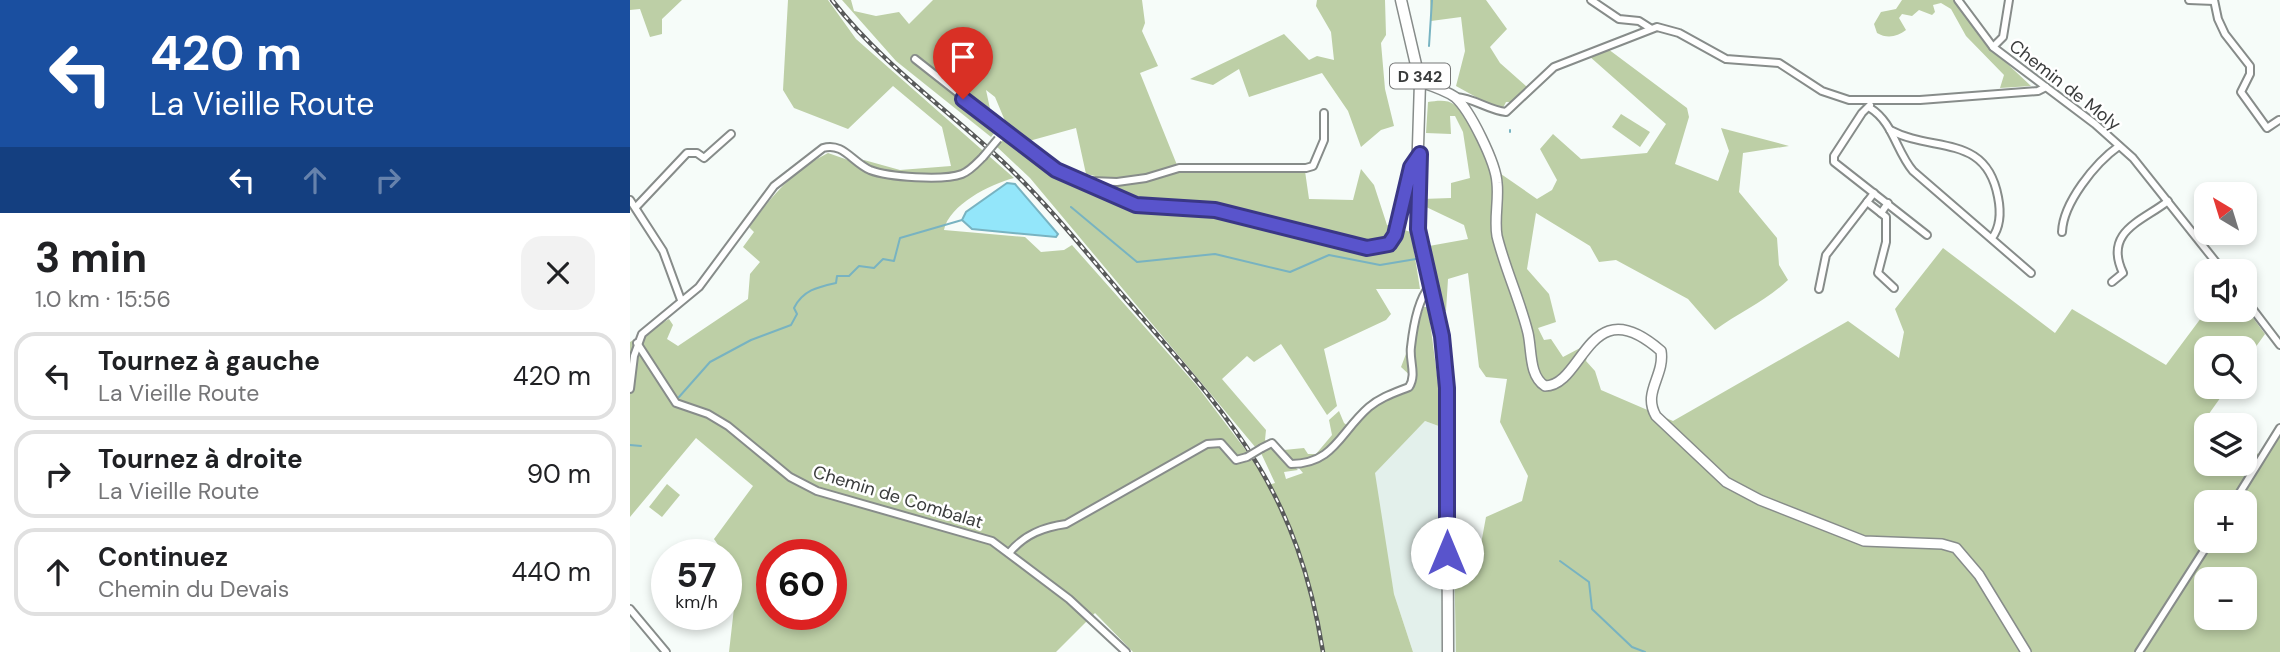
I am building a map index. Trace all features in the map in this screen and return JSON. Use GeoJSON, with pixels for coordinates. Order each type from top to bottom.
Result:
{"type":"FeatureCollection","features":[{"type":"Feature","properties":{"kind":"main road","name":"D 342"},"geometry":{"type":"LineString","coordinates":[[1401,0],[1420,82],[1420,154],[1416,210],[1429,287],[1442,336],[1447,388],[1448,652]]}},
{"type":"Feature","properties":{"kind":"street"},"geometry":{"type":"LineString","coordinates":[[1591,0],[1619,19],[1639,22],[1650,28]]}},
{"type":"Feature","properties":{"kind":"street","name":"Chemin de Moly"},"geometry":{"type":"LineString","coordinates":[[1958,0],[1993,47],[2119,146],[2168,201],[2214,259]]}},
{"type":"Feature","properties":{"kind":"street","name":"Chemin de Moly"},"geometry":{"type":"LineString","coordinates":[[1993,47],[2003,37],[2009,0]]}},
{"type":"Feature","properties":{"kind":"street"},"geometry":{"type":"LineString","coordinates":[[2189,0],[2214,1],[2225,34],[2250,66],[2250,74],[2241,92],[2267,128],[2279,120]]}},
{"type":"Feature","properties":{"kind":"street"},"geometry":{"type":"LineString","coordinates":[[1420,82],[1454,97],[1466,98],[1492,111],[1506,112],[1554,67],[1650,28],[1667,28],[1726,59],[1779,63],[1837,97],[1920,100],[2038,91],[2046,87]]}},
{"type":"Feature","properties":{"kind":"street"},"geometry":{"type":"LineString","coordinates":[[915,59],[1004,132],[1020,141],[1056,170],[1086,180],[1136,205],[1215,210],[1379,248],[1389,244],[1395,235],[1411,167],[1420,154]]}},
{"type":"Feature","properties":{"kind":"street"},"geometry":{"type":"LineString","coordinates":[[1454,97],[1471,119],[1494,169],[1497,181],[1496,229],[1510,282],[1526,326],[1533,373],[1538,382],[1545,386],[1554,386],[1561,382],[1588,345],[1604,334],[1616,330],[1644,338],[1661,351],[1662,359],[1650,404],[1656,416],[1726,482],[1760,500],[1864,541],[1942,544],[1956,548],[1979,575],[2026,652]]}},
{"type":"Feature","properties":{"kind":"street"},"geometry":{"type":"LineString","coordinates":[[1870,100],[1870,108]]}},
{"type":"Feature","properties":{"kind":"street"},"geometry":{"type":"LineString","coordinates":[[1870,108],[1880,114],[1890,130],[1900,156],[1913,172],[2031,273]]}},
{"type":"Feature","properties":{"kind":"street"},"geometry":{"type":"LineString","coordinates":[[1870,108],[1862,113],[1834,156],[1834,162],[1927,235]]}},
{"type":"Feature","properties":{"kind":"street"},"geometry":{"type":"LineString","coordinates":[[1086,180],[1117,182],[1146,178],[1179,168],[1306,168],[1312,166],[1324,140],[1324,113]]}},
{"type":"Feature","properties":{"kind":"street"},"geometry":{"type":"LineString","coordinates":[[1890,130],[1904,137],[1958,147],[1974,156],[1987,169],[1996,186],[2000,205],[1999,229],[1992,239]]}},
{"type":"Feature","properties":{"kind":"street"},"geometry":{"type":"LineString","coordinates":[[630,389],[637,343],[650,325],[699,287],[774,186],[823,148],[832,145],[840,148],[869,170],[905,176],[962,174],[983,157],[1004,132]]}},
{"type":"Feature","properties":{"kind":"street"},"geometry":{"type":"LineString","coordinates":[[637,206],[687,153],[697,153],[704,158],[731,134]]}},
{"type":"Feature","properties":{"kind":"street","name":"Chemin de Moly"},"geometry":{"type":"LineString","coordinates":[[2062,232],[2063,216],[2073,195],[2083,187],[2105,155],[2119,146]]}},
{"type":"Feature","properties":{"kind":"street"},"geometry":{"type":"LineString","coordinates":[[1819,289],[1826,255],[1874,192]]}},
{"type":"Feature","properties":{"kind":"street"},"geometry":{"type":"LineString","coordinates":[[630,200],[637,206],[663,251],[681,300]]}},
{"type":"Feature","properties":{"kind":"street"},"geometry":{"type":"LineString","coordinates":[[2112,282],[2123,273],[2117,248],[2123,235],[2134,221],[2151,215],[2168,201]]}},
{"type":"Feature","properties":{"kind":"street"},"geometry":{"type":"LineString","coordinates":[[1867,202],[1886,217],[1886,242],[1878,273],[1894,288]]}},
{"type":"Feature","properties":{"kind":"street"},"geometry":{"type":"LineString","coordinates":[[1881,213],[1888,203]]}},
{"type":"Feature","properties":{"kind":"street"},"geometry":{"type":"LineString","coordinates":[[1010,552],[1033,534],[1047,527],[1066,524],[1207,444],[1221,443],[1236,460],[1272,443],[1292,464],[1310,464],[1324,457],[1381,397],[1409,387],[1413,378],[1411,347],[1422,295],[1429,287]]}},
{"type":"Feature","properties":{"kind":"street"},"geometry":{"type":"LineString","coordinates":[[2257,315],[2280,345]]}},
{"type":"Feature","properties":{"kind":"street","name":"Chemin de Combalat"},"geometry":{"type":"LineString","coordinates":[[637,343],[676,403],[708,414],[728,426],[790,477],[817,491],[992,541],[1069,598],[1126,652]]}},
{"type":"Feature","properties":{"kind":"street"},"geometry":{"type":"LineString","coordinates":[[2241,490],[2280,428]]}},
{"type":"Feature","properties":{"kind":"street"},"geometry":{"type":"LineString","coordinates":[[2139,652],[2202,553]]}},
{"type":"Feature","properties":{"kind":"street"},"geometry":{"type":"LineString","coordinates":[[630,609],[666,652]]}},
{"type":"Feature","properties":{"kind":"shaded area"},"geometry":{"type":"Polygon","coordinates":[[[1425,421],[1444,428],[1444,556],[1454,555],[1456,652],[1413,652],[1394,594],[1371,481],[1375,472],[1425,421]]]}},
{"type":"Feature","properties":{"kind":"green space"},"geometry":{"type":"Polygon","coordinates":[[[630,0],[682,0],[662,19],[662,34],[650,37],[640,9],[630,10],[630,0]]]}},
{"type":"Feature","properties":{"kind":"green space"},"geometry":{"type":"Polygon","coordinates":[[[788,0],[828,0],[856,39],[1014,178],[983,190],[962,204],[947,221],[944,230],[1025,237],[1041,252],[1064,250],[1072,245],[1197,386],[1248,453],[1245,456],[1248,461],[1253,459],[1268,485],[1275,483],[1261,453],[1265,451],[1262,446],[1256,448],[1030,178],[996,146],[1003,140],[1017,142],[1046,167],[1092,188],[1095,176],[1086,174],[1076,128],[1029,141],[1008,128],[995,97],[986,90],[995,132],[991,137],[896,61],[842,0],[851,0],[854,11],[876,16],[899,12],[909,24],[933,0],[1142,0],[1145,23],[1142,31],[1158,66],[1140,73],[1177,165],[1283,164],[1305,171],[1309,199],[1353,200],[1361,169],[1374,185],[1387,225],[1411,232],[1420,289],[1376,289],[1391,314],[1386,320],[1324,349],[1337,406],[1327,415],[1281,344],[1254,362],[1247,356],[1222,379],[1266,430],[1265,440],[1298,470],[1284,472],[1286,479],[1303,473],[1284,450],[1304,448],[1308,454],[1316,454],[1332,435],[1329,420],[1339,411],[1344,423],[1352,429],[1373,407],[1414,379],[1401,367],[1424,307],[1428,307],[1444,428],[1425,421],[1375,473],[1394,594],[1413,652],[1133,652],[1095,613],[1056,652],[729,652],[732,630],[742,630],[742,539],[714,539],[753,486],[696,438],[630,517],[630,342],[669,319],[673,325],[667,339],[678,346],[748,299],[750,274],[760,262],[743,247],[754,232],[749,227],[784,185],[815,160],[828,153],[848,160],[859,168],[864,160],[900,170],[951,166],[942,127],[893,86],[848,129],[794,108],[783,90],[788,0]]]}},
{"type":"Feature","properties":{"kind":"green space"},"geometry":{"type":"Polygon","coordinates":[[[1317,0],[1385,0],[1386,35],[1381,43],[1385,89],[1394,126],[1381,130],[1361,147],[1348,111],[1322,73],[1249,97],[1239,69],[1213,85],[1190,79],[1284,34],[1309,60],[1317,56],[1334,60],[1331,32],[1316,6],[1317,0]]]}},
{"type":"Feature","properties":{"kind":"green space"},"geometry":{"type":"Polygon","coordinates":[[[1430,0],[1486,0],[1507,29],[1490,47],[1500,63],[1527,87],[1514,102],[1506,102],[1503,108],[1494,107],[1456,86],[1465,51],[1461,17],[1431,21],[1430,0]]]}},
{"type":"Feature","properties":{"kind":"green space"},"geometry":{"type":"Polygon","coordinates":[[[1902,0],[1954,0],[1982,40],[2031,86],[2000,88],[2004,75],[1966,36],[1951,9],[1941,3],[1933,5],[1935,12],[1932,15],[1919,10],[1912,16],[1902,14],[1899,18],[1906,30],[1899,34],[1888,37],[1877,33],[1874,24],[1881,12],[1896,9],[1902,0]]]}},
{"type":"Feature","properties":{"kind":"green space"},"geometry":{"type":"Polygon","coordinates":[[[1608,49],[1687,108],[1689,117],[1675,164],[1718,181],[1729,151],[1721,128],[1789,146],[1743,153],[1739,192],[1777,238],[1779,265],[1788,280],[1715,330],[1688,299],[1616,260],[1599,262],[1590,246],[1536,213],[1527,269],[1549,294],[1556,322],[1538,328],[1544,340],[1551,339],[1563,357],[1582,347],[1590,347],[1586,361],[1595,371],[1601,390],[1673,421],[1848,321],[1899,358],[1904,332],[1895,309],[1943,248],[2055,333],[2072,309],[2166,365],[2198,322],[2256,322],[2265,334],[2257,345],[2257,336],[2194,336],[2194,399],[2219,399],[2210,413],[2194,413],[2194,476],[2257,476],[2257,453],[2264,458],[2280,433],[2280,652],[1456,652],[1454,555],[1481,544],[1486,517],[1522,501],[1528,476],[1500,422],[1507,379],[1486,377],[1479,367],[1468,273],[1448,279],[1446,311],[1442,314],[1431,270],[1429,246],[1468,239],[1464,225],[1422,205],[1422,199],[1451,198],[1451,183],[1470,178],[1463,132],[1455,116],[1450,116],[1451,134],[1426,133],[1428,102],[1449,102],[1462,110],[1473,126],[1492,174],[1501,174],[1537,199],[1552,190],[1557,180],[1540,149],[1553,134],[1581,159],[1647,153],[1666,124],[1589,56],[1608,49]]]}},
{"type":"Feature","properties":{"kind":"green space"},"geometry":{"type":"Polygon","coordinates":[[[1621,114],[1650,132],[1640,147],[1612,127],[1621,114]]]}},
{"type":"Feature","properties":{"kind":"green space"},"geometry":{"type":"Polygon","coordinates":[[[667,484],[680,495],[662,517],[649,507],[667,484]]]}},
{"type":"Feature","properties":{"kind":"water"},"geometry":{"type":"Polygon","coordinates":[[[1007,183],[1015,184],[1058,234],[1056,237],[972,229],[962,220],[966,212],[1007,183]]]}},
{"type":"Feature","properties":{"kind":"waterway"},"geometry":{"type":"LineString","coordinates":[[1429,46],[1432,0]]}},
{"type":"Feature","properties":{"kind":"waterway"},"geometry":{"type":"LineString","coordinates":[[1071,207],[1137,262],[1215,254],[1290,272],[1329,255],[1380,265],[1416,259]]}},
{"type":"Feature","properties":{"kind":"waterway"},"geometry":{"type":"LineString","coordinates":[[679,397],[710,362],[751,340],[791,325],[797,314],[794,308],[806,293],[836,283],[837,276],[849,276],[859,266],[874,268],[883,259],[894,261],[900,238],[962,220]]}},
{"type":"Feature","properties":{"kind":"waterway"},"geometry":{"type":"LineString","coordinates":[[630,445],[641,446]]}},
{"type":"Feature","properties":{"kind":"waterway"},"geometry":{"type":"LineString","coordinates":[[1560,561],[1589,582],[1592,609],[1632,647],[1645,652]]}},
{"type":"Feature","properties":{"kind":"railway"},"geometry":{"type":"LineString","coordinates":[[832,0],[871,44],[1034,193],[1227,419],[1254,458],[1296,544],[1311,594],[1323,652]]}},
{"type":"Feature","properties":{"kind":"route"},"geometry":{"type":"LineString","coordinates":[[963,99],[1056,170],[1086,180],[1136,205],[1215,210],[1367,248],[1379,248],[1389,244],[1395,235],[1411,167],[1420,154],[1416,210],[1418,229],[1442,336],[1447,388],[1447,553]]}}]}
